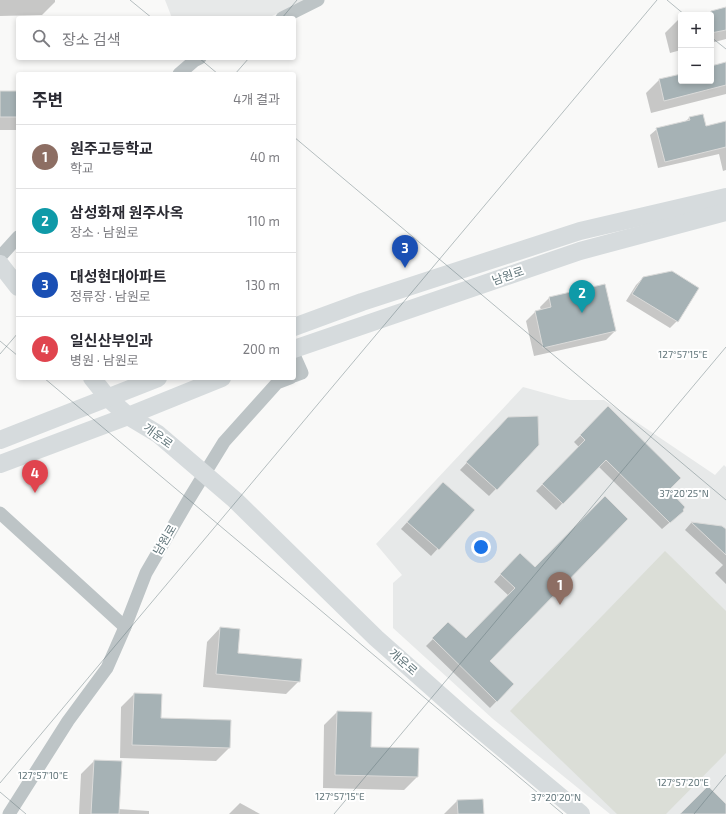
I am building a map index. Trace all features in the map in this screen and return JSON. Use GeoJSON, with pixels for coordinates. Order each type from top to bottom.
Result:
{"type":"FeatureCollection","features":[{"type":"Feature","properties":{"kind":"street"},"geometry":{"type":"LineString","coordinates":[[286,16],[318,0]]}},
{"type":"Feature","properties":{"kind":"street"},"geometry":{"type":"LineString","coordinates":[[181,72],[196,60]]}},
{"type":"Feature","properties":{"kind":"street","name":"남원로"},"geometry":{"type":"LineString","coordinates":[[296,326],[362,302],[580,231],[726,197]]}},
{"type":"Feature","properties":{"kind":"street","name":"남원로"},"geometry":{"type":"LineString","coordinates":[[296,348],[580,251],[726,212]]}},
{"type":"Feature","properties":{"kind":"street"},"geometry":{"type":"LineString","coordinates":[[0,257],[16,239]]}},
{"type":"Feature","properties":{"kind":"street"},"geometry":{"type":"LineString","coordinates":[[0,264],[16,284]]}},
{"type":"Feature","properties":{"kind":"street"},"geometry":{"type":"LineString","coordinates":[[296,360],[302,373],[296,375]]}},
{"type":"Feature","properties":{"kind":"street"},"geometry":{"type":"LineString","coordinates":[[94,380],[108,398],[128,416]]}},
{"type":"Feature","properties":{"kind":"street"},"geometry":{"type":"LineString","coordinates":[[0,440],[153,380]]}},
{"type":"Feature","properties":{"kind":"street"},"geometry":{"type":"LineString","coordinates":[[0,464],[128,416],[217,380]]}},
{"type":"Feature","properties":{"kind":"street","name":"남원로"},"geometry":{"type":"LineString","coordinates":[[9,814],[68,722],[107,668],[125,627],[146,572],[189,498],[224,442],[277,383],[285,380]]}},
{"type":"Feature","properties":{"kind":"street","name":"개운로"},"geometry":{"type":"LineString","coordinates":[[128,416],[158,434],[235,500],[376,638],[465,717],[581,814]]}},
{"type":"Feature","properties":{"kind":"street"},"geometry":{"type":"LineString","coordinates":[[0,513],[125,627]]}},
{"type":"Feature","properties":{"kind":"shaded area"},"geometry":{"type":"Polygon","coordinates":[[[165,0],[305,0],[272,16],[171,16],[165,0]]]}},
{"type":"Feature","properties":{"kind":"shaded area"},"geometry":{"type":"Polygon","coordinates":[[[523,387],[570,400],[604,400],[715,475],[724,465],[726,467],[726,814],[610,814],[493,719],[393,628],[393,583],[402,575],[376,544],[523,387]]]}},
{"type":"Feature","properties":{"kind":"shaded area"},"geometry":{"type":"Polygon","coordinates":[[[665,551],[726,611],[726,753],[666,814],[617,814],[510,711],[665,551]]]}},
{"type":"Feature","properties":{"kind":"building"},"geometry":{"type":"Polygon","coordinates":[[[726,7],[726,30],[714,32],[714,12],[711,11],[726,7]]]}},
{"type":"Feature","properties":{"kind":"building"},"geometry":{"type":"Polygon","coordinates":[[[726,62],[726,85],[664,101],[659,79],[678,75],[678,84],[714,84],[714,65],[726,62]]]}},
{"type":"Feature","properties":{"kind":"building"},"geometry":{"type":"Polygon","coordinates":[[[0,91],[16,91],[16,117],[0,117],[0,91]]]}},
{"type":"Feature","properties":{"kind":"building"},"geometry":{"type":"Polygon","coordinates":[[[703,114],[706,126],[726,121],[726,147],[665,162],[656,128],[690,120],[689,117],[703,114]]]}},
{"type":"Feature","properties":{"kind":"building"},"geometry":{"type":"Polygon","coordinates":[[[672,271],[699,288],[678,322],[632,294],[643,277],[672,271]]]}},
{"type":"Feature","properties":{"kind":"building"},"geometry":{"type":"Polygon","coordinates":[[[605,284],[616,331],[543,348],[535,311],[551,307],[549,297],[605,284]]]}},
{"type":"Feature","properties":{"kind":"building"},"geometry":{"type":"Polygon","coordinates":[[[608,406],[681,478],[669,490],[685,507],[683,510],[684,511],[670,523],[606,460],[563,504],[542,484],[585,440],[580,435],[608,406]]]}},
{"type":"Feature","properties":{"kind":"building"},"geometry":{"type":"Polygon","coordinates":[[[538,416],[539,445],[497,490],[466,462],[508,417],[538,416]]]}},
{"type":"Feature","properties":{"kind":"building"},"geometry":{"type":"Polygon","coordinates":[[[443,482],[475,510],[439,550],[407,522],[443,482]]]}},
{"type":"Feature","properties":{"kind":"building"},"geometry":{"type":"Polygon","coordinates":[[[605,496],[628,519],[490,661],[514,684],[497,702],[432,638],[448,622],[466,638],[515,588],[500,574],[520,553],[535,567],[605,496]]]}},
{"type":"Feature","properties":{"kind":"building"},"geometry":{"type":"Polygon","coordinates":[[[691,522],[722,526],[726,529],[726,555],[691,522]]]}},
{"type":"Feature","properties":{"kind":"building"},"geometry":{"type":"Polygon","coordinates":[[[220,627],[240,629],[238,653],[302,659],[300,682],[216,674],[220,627]]]}},
{"type":"Feature","properties":{"kind":"building"},"geometry":{"type":"Polygon","coordinates":[[[134,693],[162,694],[161,718],[231,720],[230,748],[132,745],[134,693]]]}},
{"type":"Feature","properties":{"kind":"building"},"geometry":{"type":"Polygon","coordinates":[[[337,711],[372,712],[371,747],[419,748],[418,777],[335,775],[337,711]]]}},
{"type":"Feature","properties":{"kind":"building"},"geometry":{"type":"Polygon","coordinates":[[[94,760],[122,761],[119,814],[91,814],[94,760]]]}},
{"type":"Feature","properties":{"kind":"building"},"geometry":{"type":"Polygon","coordinates":[[[708,786],[726,804],[726,814],[680,814],[708,786]]]}},
{"type":"Feature","properties":{"kind":"building"},"geometry":{"type":"Polygon","coordinates":[[[483,799],[484,814],[458,814],[457,800],[483,799]]]}},
{"type":"Feature","properties":{"kind":"place","name":"대성현대아파트"},"geometry":{"type":"Point","coordinates":[405,268]}},
{"type":"Feature","properties":{"kind":"place","name":"삼성화재 원주사옥"},"geometry":{"type":"Point","coordinates":[582,313]}},
{"type":"Feature","properties":{"kind":"place","name":"일신산부인과"},"geometry":{"type":"Point","coordinates":[35,493]}},
{"type":"Feature","properties":{"kind":"place","name":"원주고등학교"},"geometry":{"type":"Point","coordinates":[560,605]}}]}
